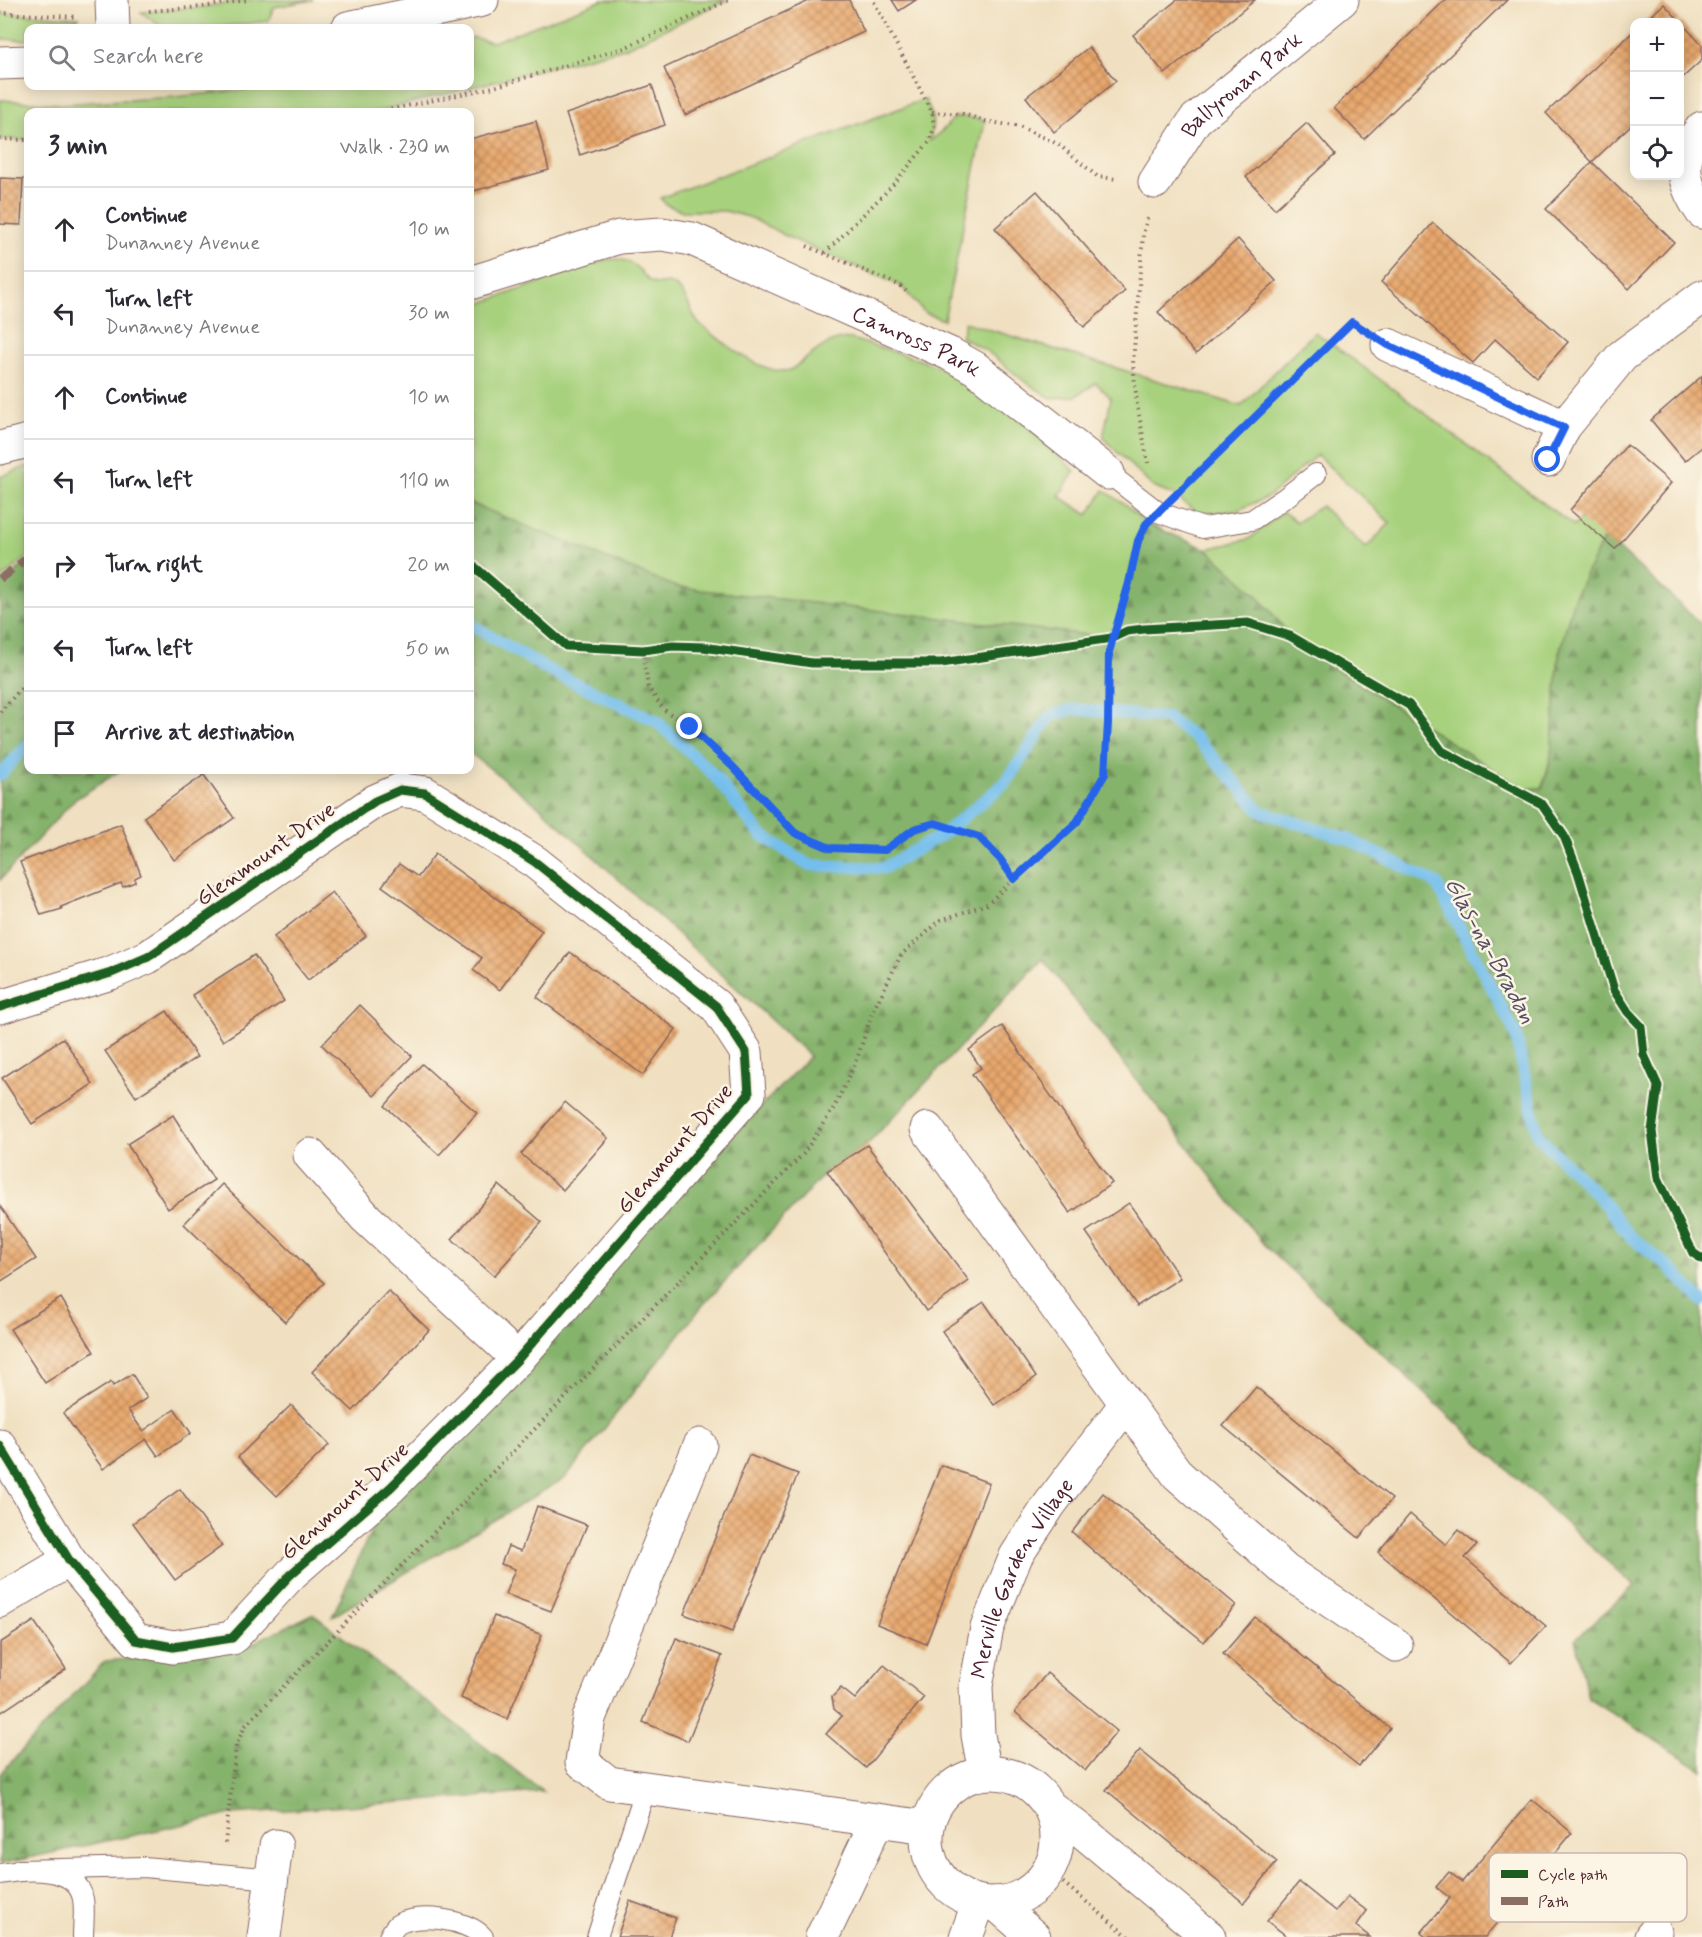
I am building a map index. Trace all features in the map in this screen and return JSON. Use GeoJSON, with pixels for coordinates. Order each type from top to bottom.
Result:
{"type":"FeatureCollection","features":[{"type":"Feature","properties":{"kind":"street"},"geometry":{"type":"LineString","coordinates":[[112,0],[113,24]]}},
{"type":"Feature","properties":{"kind":"street"},"geometry":{"type":"LineString","coordinates":[[367,24],[482,0]]}},
{"type":"Feature","properties":{"kind":"street","name":"Ballyronan Park"},"geometry":{"type":"LineString","coordinates":[[1155,182],[1195,120],[1342,0]]}},
{"type":"Feature","properties":{"kind":"street"},"geometry":{"type":"LineString","coordinates":[[0,63],[24,62]]}},
{"type":"Feature","properties":{"kind":"street"},"geometry":{"type":"LineString","coordinates":[[1702,128],[1691,141],[1683,170],[1695,202],[1702,212]]}},
{"type":"Feature","properties":{"kind":"street","name":"Camross Park"},"geometry":{"type":"LineString","coordinates":[[474,282],[618,237],[662,234],[692,239],[942,350],[975,368],[1108,473]]}},
{"type":"Feature","properties":{"kind":"street"},"geometry":{"type":"LineString","coordinates":[[1548,460],[1564,428],[1622,356],[1702,297]]}},
{"type":"Feature","properties":{"kind":"street"},"geometry":{"type":"LineString","coordinates":[[1388,345],[1564,428]]}},
{"type":"Feature","properties":{"kind":"street"},"geometry":{"type":"LineString","coordinates":[[0,448],[24,442]]}},
{"type":"Feature","properties":{"kind":"street","name":"Glenmount Drive"},"geometry":{"type":"LineString","coordinates":[[0,1007],[111,973],[148,957],[375,801],[400,790],[425,793],[535,862],[716,1006],[746,1052],[749,1094],[518,1359],[391,1487],[291,1574],[232,1638],[173,1647],[136,1640],[69,1560],[0,1446]]}},
{"type":"Feature","properties":{"kind":"street"},"geometry":{"type":"LineString","coordinates":[[927,1130],[1178,1475],[1286,1571],[1396,1645]]}},
{"type":"Feature","properties":{"kind":"street"},"geometry":{"type":"LineString","coordinates":[[310,1155],[366,1218],[518,1359]]}},
{"type":"Feature","properties":{"kind":"street","name":"Merville Garden Village"},"geometry":{"type":"LineString","coordinates":[[985,1773],[978,1735],[976,1686],[987,1628],[1016,1556],[1050,1504],[1126,1404]]}},
{"type":"Feature","properties":{"kind":"street"},"geometry":{"type":"LineString","coordinates":[[700,1445],[589,1718],[582,1762],[609,1783],[927,1827]]}},
{"type":"Feature","properties":{"kind":"street"},"geometry":{"type":"LineString","coordinates":[[0,1601],[69,1560]]}},
{"type":"Feature","properties":{"kind":"street"},"geometry":{"type":"LineString","coordinates":[[1049,1806],[1056,1824],[1055,1856],[1049,1871],[1027,1894],[1012,1901],[987,1903],[963,1897],[949,1888],[938,1875],[930,1860],[926,1844],[927,1827],[934,1807],[947,1790],[965,1779],[985,1773],[1004,1774],[1022,1780],[1038,1791],[1049,1806],[1209,1937]]}},
{"type":"Feature","properties":{"kind":"street"},"geometry":{"type":"LineString","coordinates":[[822,1937],[877,1821]]}},
{"type":"Feature","properties":{"kind":"street"},"geometry":{"type":"LineString","coordinates":[[264,1937],[276,1846]]}},
{"type":"Feature","properties":{"kind":"street"},"geometry":{"type":"LineString","coordinates":[[966,1937],[987,1903]]}},
{"type":"Feature","properties":{"kind":"street"},"geometry":{"type":"LineString","coordinates":[[987,1903],[1034,1937]]}},
{"type":"Feature","properties":{"kind":"lane","name":"Camross Park"},"geometry":{"type":"LineString","coordinates":[[1108,473],[1158,512],[1203,528],[1252,520],[1316,474]]}},
{"type":"Feature","properties":{"kind":"lane"},"geometry":{"type":"LineString","coordinates":[[597,1937],[646,1788]]}},
{"type":"Feature","properties":{"kind":"lane"},"geometry":{"type":"LineString","coordinates":[[9,1872],[144,1867],[272,1879]]}},
{"type":"Feature","properties":{"kind":"lane"},"geometry":{"type":"LineString","coordinates":[[9,1872],[48,1870],[76,1884],[83,1897],[83,1937]]}},
{"type":"Feature","properties":{"kind":"lane"},"geometry":{"type":"LineString","coordinates":[[389,1937],[396,1926],[412,1919],[432,1918],[463,1924],[483,1937]]}},
{"type":"Feature","properties":{"kind":"path"},"geometry":{"type":"LineString","coordinates":[[397,108],[494,87],[624,48],[729,0]]}},
{"type":"Feature","properties":{"kind":"path"},"geometry":{"type":"LineString","coordinates":[[825,253],[891,187],[929,142],[934,128],[932,112],[873,0]]}},
{"type":"Feature","properties":{"kind":"path"},"geometry":{"type":"LineString","coordinates":[[932,112],[963,114],[1020,127],[1058,144],[1098,177],[1155,182],[1143,235],[1133,363],[1137,404],[1158,512]]}},
{"type":"Feature","properties":{"kind":"path"},"geometry":{"type":"LineString","coordinates":[[0,139],[24,140]]}},
{"type":"Feature","properties":{"kind":"path"},"geometry":{"type":"LineString","coordinates":[[223,1874],[236,1746],[245,1726],[804,1153],[835,1106],[858,1056],[872,1013],[901,955],[941,920],[987,904],[1077,822],[1088,806],[1105,774],[1109,652],[1129,583],[1138,541],[1146,524],[1352,322],[1388,345]]}},
{"type":"Feature","properties":{"kind":"path"},"geometry":{"type":"LineString","coordinates":[[643,650],[648,687],[663,709],[690,727],[732,766],[795,833],[830,848],[885,850],[914,829],[935,823],[979,837],[1000,859],[1014,879]]}},
{"type":"Feature","properties":{"kind":"path"},"geometry":{"type":"LineString","coordinates":[[0,712],[24,685]]}},
{"type":"Feature","properties":{"kind":"path"},"geometry":{"type":"LineString","coordinates":[[1049,1871],[1129,1937]]}},
{"type":"Feature","properties":{"kind":"green space"},"geometry":{"type":"Polygon","coordinates":[[[247,0],[313,0],[274,7],[268,21],[243,24],[158,24],[141,12],[202,7],[247,0]]]}},
{"type":"Feature","properties":{"kind":"green space"},"geometry":{"type":"Polygon","coordinates":[[[603,0],[727,0],[624,48],[474,87],[474,38],[493,42],[603,0]]]}},
{"type":"Feature","properties":{"kind":"green space"},"geometry":{"type":"Polygon","coordinates":[[[0,13],[79,17],[72,24],[24,24],[24,40],[0,39],[0,13]]]}},
{"type":"Feature","properties":{"kind":"green space"},"geometry":{"type":"Polygon","coordinates":[[[244,90],[461,90],[391,108],[24,108],[24,140],[0,139],[0,100],[61,104],[244,90]]]}},
{"type":"Feature","properties":{"kind":"green space"},"geometry":{"type":"Polygon","coordinates":[[[925,99],[932,120],[930,141],[957,117],[963,116],[985,121],[944,320],[925,313],[901,286],[790,238],[749,217],[725,211],[683,211],[667,205],[660,198],[925,99]]]}},
{"type":"Feature","properties":{"kind":"green space"},"geometry":{"type":"Polygon","coordinates":[[[618,259],[629,262],[651,282],[668,283],[675,286],[684,295],[699,324],[743,356],[767,368],[779,371],[790,370],[826,345],[842,339],[851,339],[939,367],[965,379],[995,399],[1075,471],[1059,496],[1088,515],[1104,490],[1147,524],[1138,541],[1129,583],[1112,638],[675,587],[474,505],[474,306],[604,260],[618,259]]]}},
{"type":"Feature","properties":{"kind":"green space"},"geometry":{"type":"Polygon","coordinates":[[[965,322],[1241,406],[1315,332],[1574,526],[1580,519],[1605,536],[1574,598],[1559,654],[1551,757],[1542,788],[1523,789],[1297,644],[1257,595],[1207,549],[1249,539],[1283,512],[1297,522],[1321,506],[1366,548],[1390,523],[1317,455],[1268,497],[1236,511],[1198,513],[1175,496],[1153,487],[1103,438],[1111,398],[1096,383],[1076,396],[1051,398],[1024,381],[987,351],[961,337],[965,322]]]}},
{"type":"Feature","properties":{"kind":"green space"},"geometry":{"type":"Polygon","coordinates":[[[24,468],[24,560],[0,579],[0,477],[24,468]]]}},
{"type":"Feature","properties":{"kind":"green space"},"geometry":{"type":"Polygon","coordinates":[[[474,505],[676,587],[1112,638],[1136,551],[1147,524],[1207,549],[1257,595],[1297,644],[1523,789],[1543,788],[1551,757],[1559,654],[1574,598],[1605,536],[1702,625],[1702,1770],[1588,1698],[1575,1639],[1634,1586],[1264,1245],[1043,959],[867,1145],[827,1171],[703,1305],[565,1478],[332,1617],[391,1487],[810,1056],[542,809],[474,756],[474,505]]]}},
{"type":"Feature","properties":{"kind":"green space"},"geometry":{"type":"Polygon","coordinates":[[[24,565],[24,774],[115,774],[74,800],[0,880],[0,583],[24,565]]]}},
{"type":"Feature","properties":{"kind":"green space"},"geometry":{"type":"Polygon","coordinates":[[[313,1614],[543,1792],[232,1814],[0,1864],[0,1774],[105,1661],[240,1649],[313,1614]]]}},
{"type":"Feature","properties":{"kind":"building"},"geometry":{"type":"Polygon","coordinates":[[[811,0],[849,0],[864,32],[685,115],[664,68],[811,0]]]}},
{"type":"Feature","properties":{"kind":"building"},"geometry":{"type":"Polygon","coordinates":[[[892,0],[916,0],[899,11],[892,0]]]}},
{"type":"Feature","properties":{"kind":"building"},"geometry":{"type":"Polygon","coordinates":[[[1177,0],[1255,0],[1165,74],[1133,35],[1177,0]]]}},
{"type":"Feature","properties":{"kind":"building"},"geometry":{"type":"Polygon","coordinates":[[[1445,0],[1507,0],[1364,139],[1334,108],[1445,0]]]}},
{"type":"Feature","properties":{"kind":"building"},"geometry":{"type":"Polygon","coordinates":[[[1664,4],[1677,18],[1648,18],[1664,4]]]}},
{"type":"Feature","properties":{"kind":"building"},"geometry":{"type":"Polygon","coordinates":[[[1684,26],[1702,45],[1702,60],[1684,76],[1684,26]]]}},
{"type":"Feature","properties":{"kind":"building"},"geometry":{"type":"Polygon","coordinates":[[[1630,35],[1630,126],[1592,162],[1546,113],[1630,35]]]}},
{"type":"Feature","properties":{"kind":"building"},"geometry":{"type":"Polygon","coordinates":[[[1089,47],[1116,81],[1054,132],[1026,97],[1089,47]]]}},
{"type":"Feature","properties":{"kind":"building"},"geometry":{"type":"Polygon","coordinates":[[[652,85],[665,125],[580,155],[566,114],[652,85]]]}},
{"type":"Feature","properties":{"kind":"building"},"geometry":{"type":"Polygon","coordinates":[[[536,121],[549,170],[474,191],[474,138],[536,121]]]}},
{"type":"Feature","properties":{"kind":"building"},"geometry":{"type":"Polygon","coordinates":[[[1307,123],[1335,155],[1275,209],[1246,177],[1307,123]]]}},
{"type":"Feature","properties":{"kind":"building"},"geometry":{"type":"Polygon","coordinates":[[[1592,162],[1674,242],[1629,289],[1546,209],[1592,162]]]}},
{"type":"Feature","properties":{"kind":"building"},"geometry":{"type":"Polygon","coordinates":[[[0,178],[23,179],[21,225],[0,224],[0,178]]]}},
{"type":"Feature","properties":{"kind":"building"},"geometry":{"type":"Polygon","coordinates":[[[1037,191],[1125,291],[1084,327],[995,228],[1037,191]]]}},
{"type":"Feature","properties":{"kind":"building"},"geometry":{"type":"Polygon","coordinates":[[[1433,223],[1568,342],[1537,377],[1495,339],[1473,363],[1381,282],[1433,223]]]}},
{"type":"Feature","properties":{"kind":"building"},"geometry":{"type":"Polygon","coordinates":[[[1238,239],[1276,281],[1196,354],[1158,312],[1238,239]]]}},
{"type":"Feature","properties":{"kind":"building"},"geometry":{"type":"Polygon","coordinates":[[[1702,376],[1702,447],[1685,461],[1651,420],[1702,376]]]}},
{"type":"Feature","properties":{"kind":"building"},"geometry":{"type":"Polygon","coordinates":[[[1627,445],[1671,483],[1615,549],[1570,510],[1627,445]]]}},
{"type":"Feature","properties":{"kind":"building"},"geometry":{"type":"Polygon","coordinates":[[[204,775],[234,818],[174,860],[144,817],[204,775]]]}},
{"type":"Feature","properties":{"kind":"building"},"geometry":{"type":"Polygon","coordinates":[[[121,824],[141,875],[135,878],[135,882],[123,887],[121,883],[61,907],[62,909],[41,915],[20,862],[121,824]]]}},
{"type":"Feature","properties":{"kind":"building"},"geometry":{"type":"Polygon","coordinates":[[[435,854],[542,931],[500,990],[473,970],[482,958],[382,886],[399,864],[418,877],[435,854]]]}},
{"type":"Feature","properties":{"kind":"building"},"geometry":{"type":"Polygon","coordinates":[[[332,892],[366,936],[308,980],[274,937],[332,892]]]}},
{"type":"Feature","properties":{"kind":"building"},"geometry":{"type":"Polygon","coordinates":[[[570,952],[676,1029],[643,1075],[537,997],[570,952]]]}},
{"type":"Feature","properties":{"kind":"building"},"geometry":{"type":"Polygon","coordinates":[[[254,955],[284,1001],[223,1041],[192,995],[254,955]]]}},
{"type":"Feature","properties":{"kind":"building"},"geometry":{"type":"Polygon","coordinates":[[[360,1005],[412,1056],[374,1096],[322,1045],[360,1005]]]}},
{"type":"Feature","properties":{"kind":"building"},"geometry":{"type":"Polygon","coordinates":[[[167,1011],[197,1057],[136,1097],[105,1051],[167,1011]]]}},
{"type":"Feature","properties":{"kind":"building"},"geometry":{"type":"Polygon","coordinates":[[[1002,1026],[1112,1183],[1070,1213],[972,1074],[981,1068],[969,1050],[1002,1026]]]}},
{"type":"Feature","properties":{"kind":"building"},"geometry":{"type":"Polygon","coordinates":[[[63,1038],[93,1084],[32,1124],[2,1078],[63,1038]]]}},
{"type":"Feature","properties":{"kind":"building"},"geometry":{"type":"Polygon","coordinates":[[[422,1064],[477,1113],[439,1155],[385,1106],[422,1064]]]}},
{"type":"Feature","properties":{"kind":"building"},"geometry":{"type":"Polygon","coordinates":[[[565,1102],[608,1138],[563,1190],[521,1154],[565,1102]]]}},
{"type":"Feature","properties":{"kind":"building"},"geometry":{"type":"Polygon","coordinates":[[[173,1115],[214,1180],[168,1209],[127,1144],[173,1115]]]}},
{"type":"Feature","properties":{"kind":"building"},"geometry":{"type":"Polygon","coordinates":[[[867,1145],[969,1281],[926,1311],[827,1171],[867,1145]]]}},
{"type":"Feature","properties":{"kind":"building"},"geometry":{"type":"Polygon","coordinates":[[[222,1184],[324,1283],[285,1322],[184,1224],[222,1184]]]}},
{"type":"Feature","properties":{"kind":"building"},"geometry":{"type":"Polygon","coordinates":[[[499,1185],[542,1222],[494,1276],[452,1239],[499,1185]]]}},
{"type":"Feature","properties":{"kind":"building"},"geometry":{"type":"Polygon","coordinates":[[[1129,1203],[1180,1278],[1137,1306],[1086,1232],[1129,1203]]]}},
{"type":"Feature","properties":{"kind":"building"},"geometry":{"type":"Polygon","coordinates":[[[0,1206],[36,1259],[0,1282],[0,1206]]]}},
{"type":"Feature","properties":{"kind":"building"},"geometry":{"type":"Polygon","coordinates":[[[388,1291],[429,1330],[353,1411],[312,1372],[388,1291]]]}},
{"type":"Feature","properties":{"kind":"building"},"geometry":{"type":"Polygon","coordinates":[[[61,1298],[94,1352],[45,1383],[10,1329],[61,1298]]]}},
{"type":"Feature","properties":{"kind":"building"},"geometry":{"type":"Polygon","coordinates":[[[984,1302],[1036,1377],[994,1405],[942,1331],[984,1302]]]}},
{"type":"Feature","properties":{"kind":"building"},"geometry":{"type":"Polygon","coordinates":[[[132,1374],[147,1398],[128,1410],[143,1431],[175,1409],[191,1433],[158,1456],[146,1439],[103,1469],[63,1413],[111,1382],[113,1386],[132,1374]]]}},
{"type":"Feature","properties":{"kind":"building"},"geometry":{"type":"Polygon","coordinates":[[[1256,1387],[1392,1499],[1359,1538],[1223,1426],[1256,1387]]]}},
{"type":"Feature","properties":{"kind":"building"},"geometry":{"type":"Polygon","coordinates":[[[291,1405],[329,1445],[277,1496],[238,1457],[291,1405]]]}},
{"type":"Feature","properties":{"kind":"building"},"geometry":{"type":"Polygon","coordinates":[[[749,1455],[798,1474],[732,1632],[684,1614],[749,1455]]]}},
{"type":"Feature","properties":{"kind":"building"},"geometry":{"type":"Polygon","coordinates":[[[941,1465],[989,1483],[926,1644],[877,1624],[941,1465]]]}},
{"type":"Feature","properties":{"kind":"building"},"geometry":{"type":"Polygon","coordinates":[[[180,1489],[222,1546],[175,1580],[133,1523],[180,1489]]]}},
{"type":"Feature","properties":{"kind":"building"},"geometry":{"type":"Polygon","coordinates":[[[1103,1493],[1236,1605],[1204,1642],[1072,1532],[1103,1493]]]}},
{"type":"Feature","properties":{"kind":"building"},"geometry":{"type":"Polygon","coordinates":[[[537,1506],[587,1525],[551,1611],[505,1594],[515,1569],[501,1564],[508,1546],[521,1551],[537,1506]]]}},
{"type":"Feature","properties":{"kind":"building"},"geometry":{"type":"Polygon","coordinates":[[[1410,1514],[1446,1545],[1458,1530],[1477,1545],[1465,1558],[1546,1626],[1511,1663],[1378,1552],[1410,1514]]]}},
{"type":"Feature","properties":{"kind":"building"},"geometry":{"type":"Polygon","coordinates":[[[494,1616],[542,1635],[507,1719],[461,1698],[494,1616]]]}},
{"type":"Feature","properties":{"kind":"building"},"geometry":{"type":"Polygon","coordinates":[[[1255,1617],[1390,1728],[1359,1766],[1293,1714],[1223,1654],[1255,1617]]]}},
{"type":"Feature","properties":{"kind":"building"},"geometry":{"type":"Polygon","coordinates":[[[34,1621],[66,1669],[0,1713],[0,1643],[34,1621]]]}},
{"type":"Feature","properties":{"kind":"building"},"geometry":{"type":"Polygon","coordinates":[[[676,1638],[722,1656],[688,1741],[643,1722],[676,1638]]]}},
{"type":"Feature","properties":{"kind":"building"},"geometry":{"type":"Polygon","coordinates":[[[884,1665],[924,1697],[866,1768],[826,1734],[842,1716],[834,1709],[832,1697],[841,1688],[855,1699],[884,1665]]]}},
{"type":"Feature","properties":{"kind":"building"},"geometry":{"type":"Polygon","coordinates":[[[1047,1673],[1117,1731],[1085,1771],[1015,1712],[1047,1673]]]}},
{"type":"Feature","properties":{"kind":"building"},"geometry":{"type":"Polygon","coordinates":[[[1140,1750],[1277,1862],[1244,1903],[1106,1790],[1140,1750]]]}},
{"type":"Feature","properties":{"kind":"building"},"geometry":{"type":"Polygon","coordinates":[[[1532,1799],[1572,1833],[1555,1853],[1489,1853],[1489,1922],[1498,1922],[1485,1937],[1426,1937],[1421,1933],[1450,1898],[1436,1887],[1449,1872],[1462,1882],[1532,1799]]]}},
{"type":"Feature","properties":{"kind":"building"},"geometry":{"type":"Polygon","coordinates":[[[1299,1882],[1335,1911],[1348,1897],[1367,1911],[1356,1926],[1370,1937],[1288,1937],[1267,1921],[1299,1882]]]}},
{"type":"Feature","properties":{"kind":"building"},"geometry":{"type":"Polygon","coordinates":[[[630,1901],[676,1918],[669,1937],[617,1937],[630,1901]]]}},
{"type":"Feature","properties":{"kind":"waterway","name":"Glas-na-Bradan"},"geometry":{"type":"LineString","coordinates":[[474,626],[550,671],[656,721],[713,774],[760,834],[809,865],[884,868],[943,834],[1006,782],[1050,716],[1073,709],[1167,718],[1197,739],[1260,811],[1348,839],[1436,883],[1515,1032],[1538,1136],[1599,1197],[1631,1237],[1668,1266],[1702,1301]]}},
{"type":"Feature","properties":{"kind":"waterway","name":"Glas-na-Bradan"},"geometry":{"type":"LineString","coordinates":[[0,775],[24,748]]}},
{"type":"Feature","properties":{"kind":"marked path"},"geometry":{"type":"LineString","coordinates":[[0,579],[24,560]]}},
{"type":"Feature","properties":{"kind":"cycle path"},"geometry":{"type":"LineString","coordinates":[[474,566],[566,646],[643,650],[673,646],[703,647],[812,663],[941,663],[1112,638],[1127,631],[1144,629],[1248,623],[1290,636],[1409,705],[1442,751],[1542,804],[1564,836],[1578,872],[1614,990],[1628,1012],[1641,1026],[1644,1055],[1658,1086],[1652,1131],[1658,1178],[1693,1253],[1702,1259]]}},
{"type":"Feature","properties":{"kind":"cycle path"},"geometry":{"type":"LineString","coordinates":[[0,1007],[111,973],[148,957],[375,801],[400,790],[425,793],[535,862],[716,1006],[746,1052],[749,1094],[518,1359],[391,1487],[291,1574],[232,1638],[173,1647],[136,1640],[69,1560],[0,1446]]}},
{"type":"Feature","properties":{"kind":"route"},"geometry":{"type":"LineString","coordinates":[[690,727],[732,766],[795,833],[830,848],[885,850],[914,829],[935,823],[979,837],[1000,859],[1014,879],[1077,822],[1105,774],[1109,652],[1129,583],[1138,541],[1146,524],[1352,322],[1388,345],[1564,428],[1548,460]]}}]}
